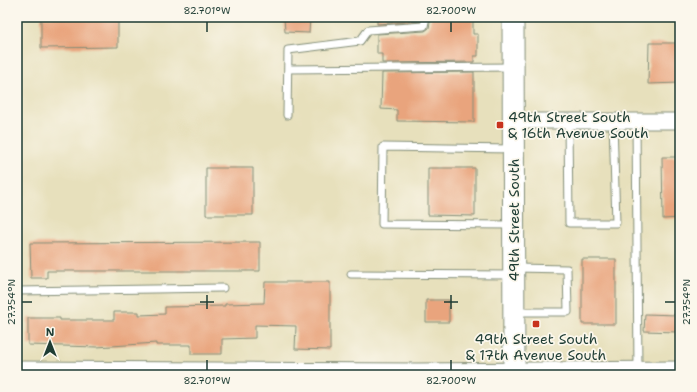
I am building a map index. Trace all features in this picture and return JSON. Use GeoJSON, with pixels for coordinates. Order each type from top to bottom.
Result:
{"type":"FeatureCollection","features":[{"type":"Feature","properties":{"kind":"main road","name":"49th Street South"},"geometry":{"type":"LineString","coordinates":[[513,17],[514,373]]}},
{"type":"Feature","properties":{"kind":"street"},"geometry":{"type":"LineString","coordinates":[[513,121],[680,121]]}},
{"type":"Feature","properties":{"kind":"street"},"geometry":{"type":"LineString","coordinates":[[17,369],[514,373],[638,372],[680,369]]}},
{"type":"Feature","properties":{"kind":"lane"},"geometry":{"type":"LineString","coordinates":[[287,115],[288,50],[360,41],[368,30],[424,26],[426,17]]}},
{"type":"Feature","properties":{"kind":"lane"},"geometry":{"type":"LineString","coordinates":[[288,69],[514,67]]}},
{"type":"Feature","properties":{"kind":"lane"},"geometry":{"type":"LineString","coordinates":[[568,121],[569,224],[616,223],[613,121]]}},
{"type":"Feature","properties":{"kind":"lane"},"geometry":{"type":"LineString","coordinates":[[636,121],[638,372]]}},
{"type":"Feature","properties":{"kind":"lane"},"geometry":{"type":"LineString","coordinates":[[513,149],[383,147],[382,224],[514,225]]}},
{"type":"Feature","properties":{"kind":"lane"},"geometry":{"type":"LineString","coordinates":[[351,274],[514,272],[567,269],[568,312],[514,312]]}},
{"type":"Feature","properties":{"kind":"lane"},"geometry":{"type":"LineString","coordinates":[[17,291],[223,288]]}},
{"type":"Feature","properties":{"kind":"building"},"geometry":{"type":"Polygon","coordinates":[[[41,17],[118,17],[118,47],[41,48],[41,17]]]}},
{"type":"Feature","properties":{"kind":"building"},"geometry":{"type":"Polygon","coordinates":[[[284,17],[310,17],[309,33],[285,32],[284,17]]]}},
{"type":"Feature","properties":{"kind":"building"},"geometry":{"type":"Polygon","coordinates":[[[377,17],[421,17],[420,21],[377,24],[377,17]]]}},
{"type":"Feature","properties":{"kind":"building"},"geometry":{"type":"Polygon","coordinates":[[[431,17],[473,17],[473,34],[478,34],[478,56],[474,56],[474,62],[382,63],[382,54],[377,54],[377,34],[425,31],[429,28],[431,17]]]}},
{"type":"Feature","properties":{"kind":"building"},"geometry":{"type":"Polygon","coordinates":[[[649,43],[680,43],[680,83],[648,84],[649,43]]]}},
{"type":"Feature","properties":{"kind":"building"},"geometry":{"type":"Polygon","coordinates":[[[474,72],[474,122],[397,121],[397,110],[381,109],[382,73],[474,72]]]}},
{"type":"Feature","properties":{"kind":"building"},"geometry":{"type":"Polygon","coordinates":[[[662,157],[680,157],[680,218],[663,219],[662,157]]]}},
{"type":"Feature","properties":{"kind":"building"},"geometry":{"type":"Polygon","coordinates":[[[206,168],[253,168],[253,215],[206,215],[206,168]]]}},
{"type":"Feature","properties":{"kind":"building"},"geometry":{"type":"Polygon","coordinates":[[[428,168],[475,168],[475,216],[428,215],[428,168]]]}},
{"type":"Feature","properties":{"kind":"building"},"geometry":{"type":"Polygon","coordinates":[[[260,242],[260,271],[47,271],[47,278],[31,278],[30,243],[260,242]]]}},
{"type":"Feature","properties":{"kind":"building"},"geometry":{"type":"Polygon","coordinates":[[[582,259],[616,259],[616,324],[582,324],[582,259]]]}},
{"type":"Feature","properties":{"kind":"building"},"geometry":{"type":"Polygon","coordinates":[[[265,282],[330,282],[330,350],[295,349],[296,326],[255,325],[255,338],[222,339],[222,354],[191,354],[191,345],[156,345],[156,343],[97,347],[28,345],[28,318],[60,318],[60,320],[114,320],[114,312],[139,312],[139,315],[165,314],[165,307],[225,306],[225,304],[264,303],[265,282]]]}},
{"type":"Feature","properties":{"kind":"building"},"geometry":{"type":"Polygon","coordinates":[[[426,300],[449,300],[449,322],[426,322],[426,300]]]}},
{"type":"Feature","properties":{"kind":"building"},"geometry":{"type":"Polygon","coordinates":[[[645,314],[677,315],[677,332],[644,331],[645,314]]]}},
{"type":"Feature","properties":{"kind":"place","name":"49th Street South & 16th Avenue South"},"geometry":{"type":"Point","coordinates":[500,125]}},
{"type":"Feature","properties":{"kind":"place","name":"49th Street South & 17th Avenue South"},"geometry":{"type":"Point","coordinates":[536,324]}}]}
